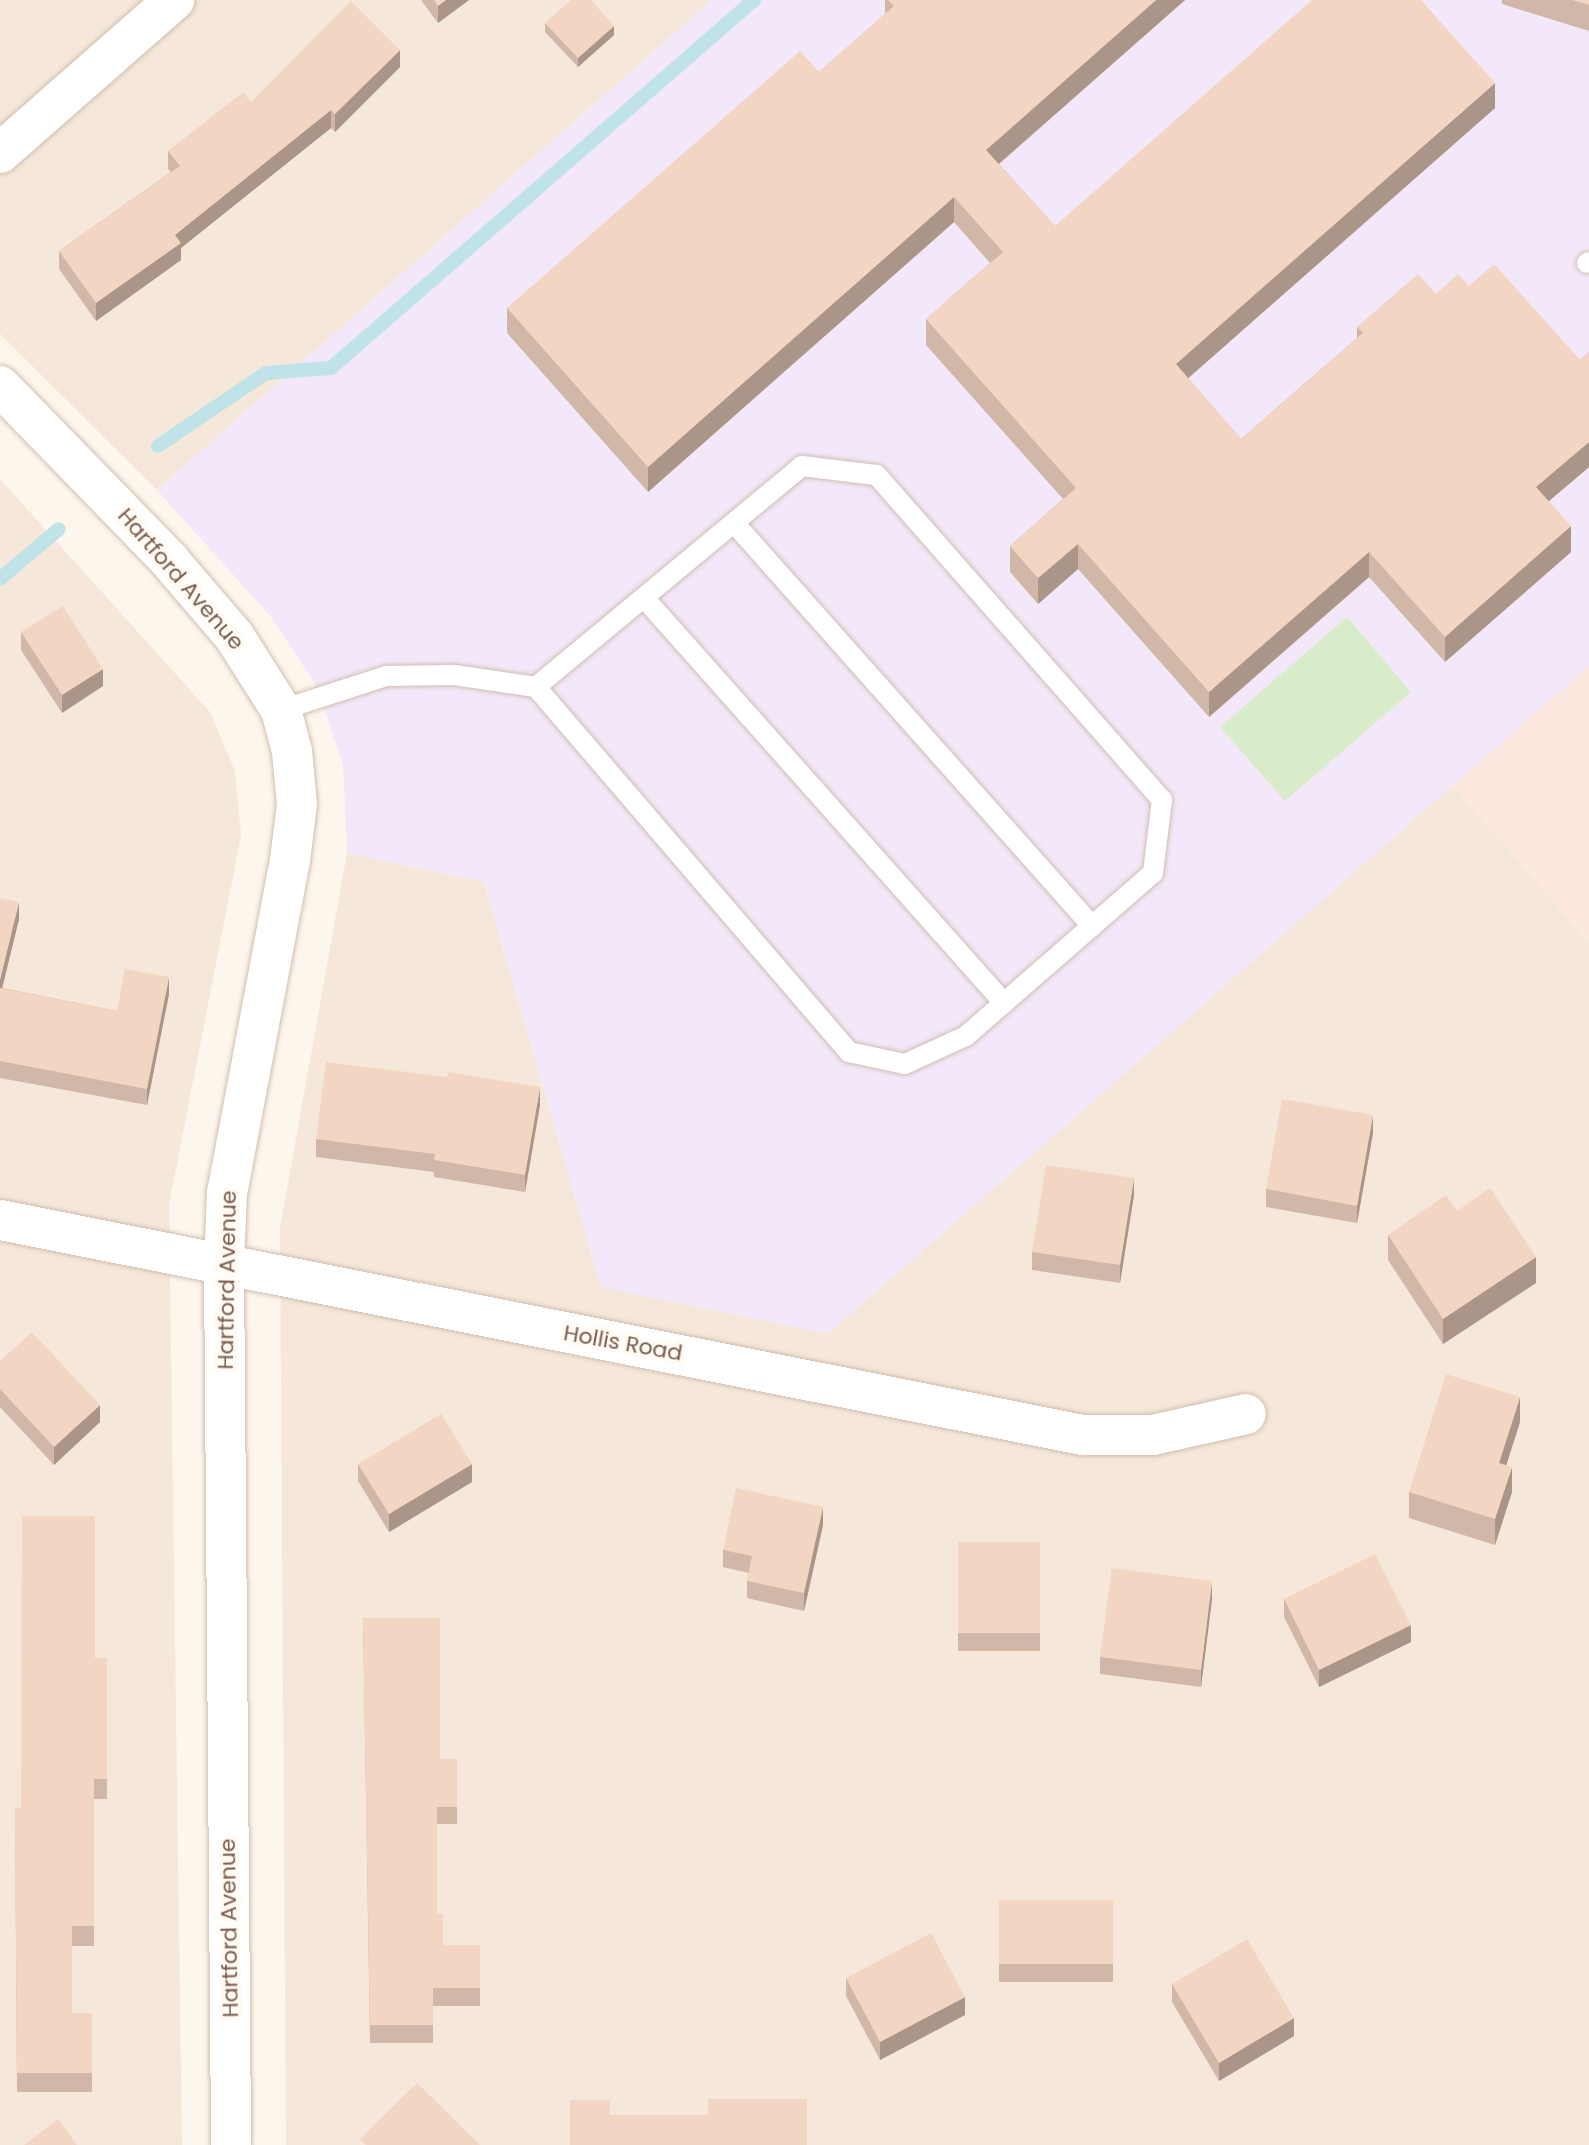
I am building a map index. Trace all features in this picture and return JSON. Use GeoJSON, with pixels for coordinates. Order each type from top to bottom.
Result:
{"type":"FeatureCollection","features":[{"type":"Feature","properties":{"kind":"street"},"geometry":{"type":"LineString","coordinates":[[0,153],[174,0]]}},
{"type":"Feature","properties":{"kind":"street","name":"Hartford Avenue"},"geometry":{"type":"LineString","coordinates":[[0,386],[169,560],[234,636],[281,710],[297,804],[227,1192],[224,1265],[231,2145]]}},
{"type":"Feature","properties":{"kind":"street","name":"Hollis Road"},"geometry":{"type":"LineString","coordinates":[[0,1220],[1083,1435],[1176,1432],[1246,1414]]}},
{"type":"Feature","properties":{"kind":"lane"},"geometry":{"type":"LineString","coordinates":[[281,710],[386,676],[454,675],[536,687],[849,1052],[905,1064],[966,1036],[1153,873],[1162,800],[876,475],[802,466],[646,600],[536,687]]}},
{"type":"Feature","properties":{"kind":"lane"},"geometry":{"type":"LineString","coordinates":[[735,524],[1092,926]]}},
{"type":"Feature","properties":{"kind":"lane"},"geometry":{"type":"LineString","coordinates":[[646,600],[1004,1003]]}},
{"type":"Feature","properties":{"kind":"shaded area"},"geometry":{"type":"Polygon","coordinates":[[[0,0],[712,0],[157,490],[0,334],[0,0]]]}},
{"type":"Feature","properties":{"kind":"shaded area"},"geometry":{"type":"Polygon","coordinates":[[[712,0],[1589,0],[1589,666],[828,1334],[601,1287],[484,882],[347,853],[343,765],[317,687],[271,617],[157,490],[712,0]]]}},
{"type":"Feature","properties":{"kind":"shaded area"},"geometry":{"type":"Polygon","coordinates":[[[0,479],[210,712],[235,771],[241,835],[169,1205],[182,2145],[0,2145],[0,479]]]}},
{"type":"Feature","properties":{"kind":"shaded area"},"geometry":{"type":"Polygon","coordinates":[[[1589,665],[1589,942],[1453,785],[1589,665]]]}},
{"type":"Feature","properties":{"kind":"shaded area"},"geometry":{"type":"Polygon","coordinates":[[[1453,785],[1589,942],[1589,2145],[286,2145],[280,1228],[347,853],[484,882],[601,1287],[1453,785]]]}},
{"type":"Feature","properties":{"kind":"green space"},"geometry":{"type":"Polygon","coordinates":[[[1347,617],[1411,692],[1285,801],[1220,727],[1347,617]]]}},
{"type":"Feature","properties":{"kind":"building"},"geometry":{"type":"Polygon","coordinates":[[[571,0],[591,0],[614,26],[578,58],[545,23],[571,0]]]}},
{"type":"Feature","properties":{"kind":"building"},"geometry":{"type":"Polygon","coordinates":[[[888,0],[1156,0],[986,150],[1055,226],[1312,0],[1421,0],[1495,83],[1176,364],[1241,439],[1363,333],[1357,327],[1418,274],[1436,294],[1458,274],[1469,286],[1494,264],[1580,360],[1589,352],[1589,442],[1536,487],[1571,526],[1445,637],[1369,552],[1209,692],[1078,544],[1038,578],[1010,546],[1076,488],[926,319],[1003,252],[954,197],[648,467],[507,308],[800,51],[819,72],[894,6],[888,0]]]}},
{"type":"Feature","properties":{"kind":"building"},"geometry":{"type":"Polygon","coordinates":[[[1572,0],[1589,0],[1589,5],[1572,0]]]}},
{"type":"Feature","properties":{"kind":"building"},"geometry":{"type":"Polygon","coordinates":[[[351,1],[400,50],[335,114],[331,110],[175,235],[181,243],[96,303],[59,251],[180,166],[168,151],[243,92],[251,102],[351,1]]]}},
{"type":"Feature","properties":{"kind":"building"},"geometry":{"type":"Polygon","coordinates":[[[63,606],[103,669],[62,695],[21,632],[63,606]]]}},
{"type":"Feature","properties":{"kind":"building"},"geometry":{"type":"Polygon","coordinates":[[[0,898],[19,902],[0,980],[0,898]]]}},
{"type":"Feature","properties":{"kind":"building"},"geometry":{"type":"Polygon","coordinates":[[[125,969],[169,977],[147,1089],[0,1061],[0,988],[117,1011],[125,969]]]}},
{"type":"Feature","properties":{"kind":"building"},"geometry":{"type":"Polygon","coordinates":[[[326,1062],[447,1077],[448,1072],[540,1087],[525,1175],[434,1160],[435,1154],[316,1139],[326,1062]]]}},
{"type":"Feature","properties":{"kind":"building"},"geometry":{"type":"Polygon","coordinates":[[[1282,1099],[1373,1115],[1357,1206],[1266,1189],[1282,1099]]]}},
{"type":"Feature","properties":{"kind":"building"},"geometry":{"type":"Polygon","coordinates":[[[1046,1165],[1134,1178],[1120,1265],[1032,1252],[1046,1165]]]}},
{"type":"Feature","properties":{"kind":"building"},"geometry":{"type":"Polygon","coordinates":[[[1490,1188],[1536,1257],[1443,1319],[1388,1235],[1446,1195],[1457,1211],[1490,1188]]]}},
{"type":"Feature","properties":{"kind":"building"},"geometry":{"type":"Polygon","coordinates":[[[32,1332],[100,1405],[54,1447],[0,1389],[0,1361],[32,1332]]]}},
{"type":"Feature","properties":{"kind":"building"},"geometry":{"type":"Polygon","coordinates":[[[1446,1374],[1520,1397],[1499,1463],[1512,1467],[1495,1519],[1409,1492],[1446,1374]]]}},
{"type":"Feature","properties":{"kind":"building"},"geometry":{"type":"Polygon","coordinates":[[[441,1414],[472,1464],[389,1514],[358,1464],[441,1414]]]}},
{"type":"Feature","properties":{"kind":"building"},"geometry":{"type":"Polygon","coordinates":[[[736,1488],[823,1507],[804,1593],[747,1581],[752,1556],[723,1550],[736,1488]]]}},
{"type":"Feature","properties":{"kind":"building"},"geometry":{"type":"Polygon","coordinates":[[[22,1516],[95,1516],[95,1658],[107,1658],[107,1779],[94,1779],[94,1926],[72,1926],[72,2013],[92,2013],[92,2073],[17,2073],[15,1808],[21,1808],[22,1516]]]}},
{"type":"Feature","properties":{"kind":"building"},"geometry":{"type":"Polygon","coordinates":[[[958,1542],[1040,1542],[1040,1633],[958,1633],[958,1542]]]}},
{"type":"Feature","properties":{"kind":"building"},"geometry":{"type":"Polygon","coordinates":[[[1375,1554],[1411,1625],[1319,1670],[1284,1599],[1375,1554]]]}},
{"type":"Feature","properties":{"kind":"building"},"geometry":{"type":"Polygon","coordinates":[[[1112,1568],[1212,1581],[1201,1670],[1100,1657],[1112,1568]]]}},
{"type":"Feature","properties":{"kind":"building"},"geometry":{"type":"Polygon","coordinates":[[[363,1618],[440,1618],[440,1759],[457,1759],[457,1807],[437,1807],[437,1914],[443,1914],[443,1945],[480,1945],[480,1988],[433,1988],[433,2025],[370,2025],[363,1618]]]}},
{"type":"Feature","properties":{"kind":"building"},"geometry":{"type":"Polygon","coordinates":[[[999,1900],[1113,1900],[1113,1964],[999,1964],[999,1900]]]}},
{"type":"Feature","properties":{"kind":"building"},"geometry":{"type":"Polygon","coordinates":[[[931,1933],[965,1997],[880,2042],[846,1978],[931,1933]]]}},
{"type":"Feature","properties":{"kind":"building"},"geometry":{"type":"Polygon","coordinates":[[[1247,1939],[1294,2018],[1219,2063],[1172,1984],[1247,1939]]]}},
{"type":"Feature","properties":{"kind":"building"},"geometry":{"type":"Polygon","coordinates":[[[417,2083],[480,2145],[366,2145],[360,2139],[417,2083]]]}},
{"type":"Feature","properties":{"kind":"building"},"geometry":{"type":"Polygon","coordinates":[[[708,2099],[807,2099],[807,2145],[570,2145],[570,2100],[610,2100],[610,2115],[708,2115],[708,2099]]]}},
{"type":"Feature","properties":{"kind":"building"},"geometry":{"type":"Polygon","coordinates":[[[58,2119],[77,2145],[24,2145],[58,2119]]]}},
{"type":"Feature","properties":{"kind":"waterway"},"geometry":{"type":"LineString","coordinates":[[158,446],[266,373],[331,368],[754,0]]}},
{"type":"Feature","properties":{"kind":"waterway"},"geometry":{"type":"LineString","coordinates":[[0,579],[59,529]]}}]}
